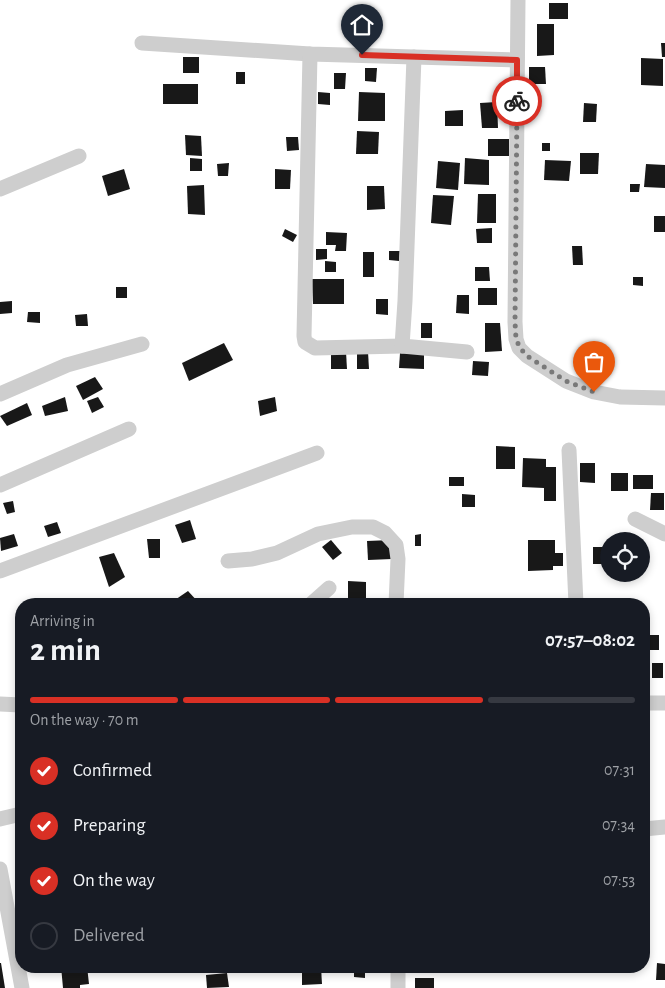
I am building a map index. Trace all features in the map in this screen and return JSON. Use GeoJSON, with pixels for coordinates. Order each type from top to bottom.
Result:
{"type":"FeatureCollection","features":[{"type":"Feature","properties":{"kind":"street"},"geometry":{"type":"LineString","coordinates":[[518,0],[516,339],[520,348],[527,356],[566,381],[594,392],[620,397],[665,398]]}},
{"type":"Feature","properties":{"kind":"street"},"geometry":{"type":"LineString","coordinates":[[142,43],[310,54],[517,60]]}},
{"type":"Feature","properties":{"kind":"street"},"geometry":{"type":"LineString","coordinates":[[310,54],[305,342],[316,348],[402,346],[467,352]]}},
{"type":"Feature","properties":{"kind":"street"},"geometry":{"type":"LineString","coordinates":[[402,346],[414,57]]}},
{"type":"Feature","properties":{"kind":"street"},"geometry":{"type":"LineString","coordinates":[[0,189],[79,156]]}},
{"type":"Feature","properties":{"kind":"street"},"geometry":{"type":"LineString","coordinates":[[0,394],[67,365],[142,344]]}},
{"type":"Feature","properties":{"kind":"street"},"geometry":{"type":"LineString","coordinates":[[0,484],[129,429]]}},
{"type":"Feature","properties":{"kind":"street"},"geometry":{"type":"LineString","coordinates":[[569,450],[576,598]]}},
{"type":"Feature","properties":{"kind":"street"},"geometry":{"type":"LineString","coordinates":[[0,571],[317,453]]}},
{"type":"Feature","properties":{"kind":"street"},"geometry":{"type":"LineString","coordinates":[[635,519],[665,534]]}},
{"type":"Feature","properties":{"kind":"street"},"geometry":{"type":"LineString","coordinates":[[228,561],[252,559],[277,553],[318,534],[352,527],[373,527],[385,533],[396,545],[398,559],[396,598]]}},
{"type":"Feature","properties":{"kind":"street"},"geometry":{"type":"LineString","coordinates":[[318,598],[329,588]]}},
{"type":"Feature","properties":{"kind":"street"},"geometry":{"type":"LineString","coordinates":[[650,703],[665,703]]}},
{"type":"Feature","properties":{"kind":"street"},"geometry":{"type":"LineString","coordinates":[[0,704],[15,705]]}},
{"type":"Feature","properties":{"kind":"street"},"geometry":{"type":"LineString","coordinates":[[0,819],[15,815]]}},
{"type":"Feature","properties":{"kind":"street"},"geometry":{"type":"LineString","coordinates":[[650,828],[665,827]]}},
{"type":"Feature","properties":{"kind":"street"},"geometry":{"type":"LineString","coordinates":[[0,869],[15,950]]}},
{"type":"Feature","properties":{"kind":"street"},"geometry":{"type":"LineString","coordinates":[[19,973],[22,988]]}},
{"type":"Feature","properties":{"kind":"street"},"geometry":{"type":"LineString","coordinates":[[398,973],[398,988]]}},
{"type":"Feature","properties":{"kind":"building"},"geometry":{"type":"Polygon","coordinates":[[[549,3],[568,3],[568,19],[549,19],[549,3]]]}},
{"type":"Feature","properties":{"kind":"building"},"geometry":{"type":"Polygon","coordinates":[[[537,24],[554,24],[554,55],[537,56],[537,24]]]}},
{"type":"Feature","properties":{"kind":"building"},"geometry":{"type":"Polygon","coordinates":[[[661,43],[665,43],[665,57],[662,57],[661,43]]]}},
{"type":"Feature","properties":{"kind":"building"},"geometry":{"type":"Polygon","coordinates":[[[183,57],[199,57],[199,73],[183,73],[183,57]]]}},
{"type":"Feature","properties":{"kind":"building"},"geometry":{"type":"Polygon","coordinates":[[[641,58],[663,59],[663,86],[641,85],[641,58]]]}},
{"type":"Feature","properties":{"kind":"building"},"geometry":{"type":"Polygon","coordinates":[[[529,67],[545,67],[546,84],[529,84],[529,67]]]}},
{"type":"Feature","properties":{"kind":"building"},"geometry":{"type":"Polygon","coordinates":[[[365,68],[377,68],[376,82],[365,81],[365,68]]]}},
{"type":"Feature","properties":{"kind":"building"},"geometry":{"type":"Polygon","coordinates":[[[236,72],[245,72],[245,84],[236,84],[236,72]]]}},
{"type":"Feature","properties":{"kind":"building"},"geometry":{"type":"Polygon","coordinates":[[[334,73],[346,73],[345,89],[334,89],[334,73]]]}},
{"type":"Feature","properties":{"kind":"building"},"geometry":{"type":"Polygon","coordinates":[[[163,84],[198,84],[198,104],[163,104],[163,84]]]}},
{"type":"Feature","properties":{"kind":"building"},"geometry":{"type":"Polygon","coordinates":[[[318,92],[330,93],[330,105],[318,104],[318,92]]]}},
{"type":"Feature","properties":{"kind":"building"},"geometry":{"type":"Polygon","coordinates":[[[359,92],[385,93],[385,121],[358,121],[359,92]]]}},
{"type":"Feature","properties":{"kind":"building"},"geometry":{"type":"Polygon","coordinates":[[[497,102],[498,128],[482,128],[480,103],[497,102]]]}},
{"type":"Feature","properties":{"kind":"building"},"geometry":{"type":"Polygon","coordinates":[[[584,103],[597,104],[596,122],[583,122],[584,103]]]}},
{"type":"Feature","properties":{"kind":"building"},"geometry":{"type":"Polygon","coordinates":[[[463,110],[463,126],[445,126],[445,111],[463,110]]]}},
{"type":"Feature","properties":{"kind":"building"},"geometry":{"type":"Polygon","coordinates":[[[357,131],[379,132],[378,154],[356,154],[357,131]]]}},
{"type":"Feature","properties":{"kind":"building"},"geometry":{"type":"Polygon","coordinates":[[[185,135],[201,136],[202,156],[186,155],[185,135]]]}},
{"type":"Feature","properties":{"kind":"building"},"geometry":{"type":"Polygon","coordinates":[[[286,137],[298,137],[299,150],[287,151],[286,137]]]}},
{"type":"Feature","properties":{"kind":"building"},"geometry":{"type":"Polygon","coordinates":[[[488,139],[509,139],[509,156],[488,156],[488,139]]]}},
{"type":"Feature","properties":{"kind":"building"},"geometry":{"type":"Polygon","coordinates":[[[542,143],[550,143],[550,151],[542,151],[542,143]]]}},
{"type":"Feature","properties":{"kind":"building"},"geometry":{"type":"Polygon","coordinates":[[[580,153],[599,153],[598,174],[580,174],[580,153]]]}},
{"type":"Feature","properties":{"kind":"building"},"geometry":{"type":"Polygon","coordinates":[[[190,158],[202,159],[202,171],[190,171],[190,158]]]}},
{"type":"Feature","properties":{"kind":"building"},"geometry":{"type":"Polygon","coordinates":[[[465,158],[489,160],[489,185],[464,184],[465,158]]]}},
{"type":"Feature","properties":{"kind":"building"},"geometry":{"type":"Polygon","coordinates":[[[545,160],[571,161],[569,181],[544,180],[545,160]]]}},
{"type":"Feature","properties":{"kind":"building"},"geometry":{"type":"Polygon","coordinates":[[[438,161],[460,163],[458,190],[436,188],[438,161]]]}},
{"type":"Feature","properties":{"kind":"building"},"geometry":{"type":"Polygon","coordinates":[[[229,163],[228,176],[218,176],[217,164],[229,163]]]}},
{"type":"Feature","properties":{"kind":"building"},"geometry":{"type":"Polygon","coordinates":[[[646,164],[665,165],[665,188],[644,187],[646,164]]]}},
{"type":"Feature","properties":{"kind":"building"},"geometry":{"type":"Polygon","coordinates":[[[124,169],[130,189],[108,196],[102,176],[124,169]]]}},
{"type":"Feature","properties":{"kind":"building"},"geometry":{"type":"Polygon","coordinates":[[[275,169],[291,170],[290,189],[275,189],[275,169]]]}},
{"type":"Feature","properties":{"kind":"building"},"geometry":{"type":"Polygon","coordinates":[[[630,184],[640,184],[639,192],[630,192],[630,184]]]}},
{"type":"Feature","properties":{"kind":"building"},"geometry":{"type":"Polygon","coordinates":[[[204,185],[205,215],[188,214],[187,186],[204,185]]]}},
{"type":"Feature","properties":{"kind":"building"},"geometry":{"type":"Polygon","coordinates":[[[367,186],[384,186],[385,209],[367,210],[367,186]]]}},
{"type":"Feature","properties":{"kind":"building"},"geometry":{"type":"Polygon","coordinates":[[[478,194],[496,194],[496,223],[477,223],[478,194]]]}},
{"type":"Feature","properties":{"kind":"building"},"geometry":{"type":"Polygon","coordinates":[[[433,195],[454,196],[451,225],[431,223],[433,195]]]}},
{"type":"Feature","properties":{"kind":"building"},"geometry":{"type":"Polygon","coordinates":[[[654,216],[665,216],[665,232],[654,232],[654,216]]]}},
{"type":"Feature","properties":{"kind":"building"},"geometry":{"type":"Polygon","coordinates":[[[492,228],[492,243],[477,243],[476,229],[492,228]]]}},
{"type":"Feature","properties":{"kind":"building"},"geometry":{"type":"Polygon","coordinates":[[[285,229],[297,235],[293,242],[282,236],[285,229]]]}},
{"type":"Feature","properties":{"kind":"building"},"geometry":{"type":"Polygon","coordinates":[[[326,232],[347,233],[346,251],[335,251],[336,245],[326,245],[326,232]]]}},
{"type":"Feature","properties":{"kind":"building"},"geometry":{"type":"Polygon","coordinates":[[[572,246],[582,246],[583,265],[573,265],[572,246]]]}},
{"type":"Feature","properties":{"kind":"building"},"geometry":{"type":"Polygon","coordinates":[[[316,249],[327,249],[327,259],[316,260],[316,249]]]}},
{"type":"Feature","properties":{"kind":"building"},"geometry":{"type":"Polygon","coordinates":[[[389,251],[400,251],[399,261],[389,260],[389,251]]]}},
{"type":"Feature","properties":{"kind":"building"},"geometry":{"type":"Polygon","coordinates":[[[363,252],[374,252],[374,277],[363,277],[363,252]]]}},
{"type":"Feature","properties":{"kind":"building"},"geometry":{"type":"Polygon","coordinates":[[[325,261],[336,262],[336,272],[325,272],[325,261]]]}},
{"type":"Feature","properties":{"kind":"building"},"geometry":{"type":"Polygon","coordinates":[[[475,267],[489,267],[490,281],[475,281],[475,267]]]}},
{"type":"Feature","properties":{"kind":"building"},"geometry":{"type":"Polygon","coordinates":[[[633,277],[643,277],[643,286],[633,285],[633,277]]]}},
{"type":"Feature","properties":{"kind":"building"},"geometry":{"type":"Polygon","coordinates":[[[312,279],[344,279],[344,304],[313,304],[312,279]]]}},
{"type":"Feature","properties":{"kind":"building"},"geometry":{"type":"Polygon","coordinates":[[[116,287],[127,287],[127,298],[116,298],[116,287]]]}},
{"type":"Feature","properties":{"kind":"building"},"geometry":{"type":"Polygon","coordinates":[[[478,288],[497,288],[497,305],[478,305],[478,288]]]}},
{"type":"Feature","properties":{"kind":"building"},"geometry":{"type":"Polygon","coordinates":[[[457,295],[469,295],[469,314],[456,313],[457,295]]]}},
{"type":"Feature","properties":{"kind":"building"},"geometry":{"type":"Polygon","coordinates":[[[376,299],[388,299],[388,315],[376,314],[376,299]]]}},
{"type":"Feature","properties":{"kind":"building"},"geometry":{"type":"Polygon","coordinates":[[[12,301],[12,313],[0,314],[0,302],[12,301]]]}},
{"type":"Feature","properties":{"kind":"building"},"geometry":{"type":"Polygon","coordinates":[[[28,312],[40,312],[40,323],[27,322],[28,312]]]}},
{"type":"Feature","properties":{"kind":"building"},"geometry":{"type":"Polygon","coordinates":[[[87,314],[88,326],[76,326],[75,315],[87,314]]]}},
{"type":"Feature","properties":{"kind":"building"},"geometry":{"type":"Polygon","coordinates":[[[421,323],[432,323],[432,338],[421,338],[421,323]]]}},
{"type":"Feature","properties":{"kind":"building"},"geometry":{"type":"Polygon","coordinates":[[[485,323],[500,323],[502,351],[485,352],[485,323]]]}},
{"type":"Feature","properties":{"kind":"building"},"geometry":{"type":"Polygon","coordinates":[[[224,343],[233,360],[189,381],[182,363],[224,343]]]}},
{"type":"Feature","properties":{"kind":"building"},"geometry":{"type":"Polygon","coordinates":[[[346,352],[347,369],[331,369],[331,353],[346,352]]]}},
{"type":"Feature","properties":{"kind":"building"},"geometry":{"type":"Polygon","coordinates":[[[357,352],[368,352],[369,369],[357,369],[357,352]]]}},
{"type":"Feature","properties":{"kind":"building"},"geometry":{"type":"Polygon","coordinates":[[[400,353],[424,354],[424,369],[399,368],[400,353]]]}},
{"type":"Feature","properties":{"kind":"building"},"geometry":{"type":"Polygon","coordinates":[[[473,361],[489,362],[488,376],[472,375],[473,361]]]}},
{"type":"Feature","properties":{"kind":"building"},"geometry":{"type":"Polygon","coordinates":[[[95,377],[103,389],[83,400],[76,386],[95,377]]]}},
{"type":"Feature","properties":{"kind":"building"},"geometry":{"type":"Polygon","coordinates":[[[65,397],[68,411],[45,416],[42,406],[65,397]]]}},
{"type":"Feature","properties":{"kind":"building"},"geometry":{"type":"Polygon","coordinates":[[[98,397],[104,407],[92,413],[87,401],[98,397]]]}},
{"type":"Feature","properties":{"kind":"building"},"geometry":{"type":"Polygon","coordinates":[[[275,397],[277,411],[260,416],[258,401],[275,397]]]}},
{"type":"Feature","properties":{"kind":"building"},"geometry":{"type":"Polygon","coordinates":[[[27,403],[32,415],[7,426],[0,416],[27,403]]]}},
{"type":"Feature","properties":{"kind":"building"},"geometry":{"type":"Polygon","coordinates":[[[496,446],[515,447],[515,469],[496,469],[496,446]]]}},
{"type":"Feature","properties":{"kind":"building"},"geometry":{"type":"Polygon","coordinates":[[[523,458],[546,459],[546,467],[556,467],[556,501],[544,501],[544,488],[522,487],[523,458]]]}},
{"type":"Feature","properties":{"kind":"building"},"geometry":{"type":"Polygon","coordinates":[[[580,463],[595,463],[595,483],[580,482],[580,463]]]}},
{"type":"Feature","properties":{"kind":"building"},"geometry":{"type":"Polygon","coordinates":[[[611,473],[628,473],[628,491],[611,491],[611,473]]]}},
{"type":"Feature","properties":{"kind":"building"},"geometry":{"type":"Polygon","coordinates":[[[633,475],[653,475],[653,489],[633,489],[633,475]]]}},
{"type":"Feature","properties":{"kind":"building"},"geometry":{"type":"Polygon","coordinates":[[[449,477],[464,477],[464,486],[449,486],[449,477]]]}},
{"type":"Feature","properties":{"kind":"building"},"geometry":{"type":"Polygon","coordinates":[[[651,493],[664,493],[664,510],[650,510],[651,493]]]}},
{"type":"Feature","properties":{"kind":"building"},"geometry":{"type":"Polygon","coordinates":[[[462,494],[475,495],[475,507],[462,507],[462,494]]]}},
{"type":"Feature","properties":{"kind":"building"},"geometry":{"type":"Polygon","coordinates":[[[13,501],[15,512],[7,514],[3,503],[13,501]]]}},
{"type":"Feature","properties":{"kind":"building"},"geometry":{"type":"Polygon","coordinates":[[[190,520],[196,539],[182,543],[175,525],[190,520]]]}},
{"type":"Feature","properties":{"kind":"building"},"geometry":{"type":"Polygon","coordinates":[[[57,522],[61,533],[48,537],[44,526],[57,522]]]}},
{"type":"Feature","properties":{"kind":"building"},"geometry":{"type":"Polygon","coordinates":[[[14,534],[18,546],[1,551],[0,538],[14,534]]]}},
{"type":"Feature","properties":{"kind":"building"},"geometry":{"type":"Polygon","coordinates":[[[421,534],[421,546],[415,546],[415,535],[421,534]]]}},
{"type":"Feature","properties":{"kind":"building"},"geometry":{"type":"Polygon","coordinates":[[[147,539],[160,539],[160,558],[149,558],[147,539]]]}},
{"type":"Feature","properties":{"kind":"building"},"geometry":{"type":"Polygon","coordinates":[[[331,540],[342,553],[333,560],[322,547],[331,540]]]}},
{"type":"Feature","properties":{"kind":"building"},"geometry":{"type":"Polygon","coordinates":[[[391,540],[392,559],[368,560],[367,541],[391,540]]]}},
{"type":"Feature","properties":{"kind":"building"},"geometry":{"type":"Polygon","coordinates":[[[528,540],[555,540],[555,553],[563,553],[563,566],[553,566],[553,570],[528,571],[528,540]]]}},
{"type":"Feature","properties":{"kind":"building"},"geometry":{"type":"Polygon","coordinates":[[[593,547],[600,547],[600,564],[593,564],[593,547]]]}},
{"type":"Feature","properties":{"kind":"building"},"geometry":{"type":"Polygon","coordinates":[[[114,553],[125,577],[109,587],[99,557],[114,553]]]}},
{"type":"Feature","properties":{"kind":"building"},"geometry":{"type":"Polygon","coordinates":[[[348,581],[366,582],[366,598],[348,598],[348,581]]]}},
{"type":"Feature","properties":{"kind":"building"},"geometry":{"type":"Polygon","coordinates":[[[188,591],[194,598],[178,598],[188,591]]]}},
{"type":"Feature","properties":{"kind":"building"},"geometry":{"type":"Polygon","coordinates":[[[650,635],[659,635],[659,650],[650,650],[650,635]]]}},
{"type":"Feature","properties":{"kind":"building"},"geometry":{"type":"Polygon","coordinates":[[[652,663],[663,663],[663,678],[652,678],[652,663]]]}},
{"type":"Feature","properties":{"kind":"building"},"geometry":{"type":"Polygon","coordinates":[[[1,963],[5,988],[0,988],[1,963]]]}},
{"type":"Feature","properties":{"kind":"building"},"geometry":{"type":"Polygon","coordinates":[[[657,963],[665,964],[665,980],[656,980],[657,963]]]}},
{"type":"Feature","properties":{"kind":"building"},"geometry":{"type":"Polygon","coordinates":[[[62,973],[88,973],[89,984],[80,985],[80,988],[63,988],[62,973]]]}},
{"type":"Feature","properties":{"kind":"building"},"geometry":{"type":"Polygon","coordinates":[[[227,973],[229,987],[207,988],[206,975],[227,973]]]}},
{"type":"Feature","properties":{"kind":"building"},"geometry":{"type":"Polygon","coordinates":[[[302,973],[321,973],[322,984],[302,985],[302,973]]]}},
{"type":"Feature","properties":{"kind":"building"},"geometry":{"type":"Polygon","coordinates":[[[354,973],[365,973],[365,978],[354,977],[354,973]]]}},
{"type":"Feature","properties":{"kind":"building"},"geometry":{"type":"Polygon","coordinates":[[[415,978],[434,978],[434,988],[415,988],[415,978]]]}},
{"type":"Feature","properties":{"kind":"way so far"},"geometry":{"type":"LineString","coordinates":[[517,101],[516,339],[520,348],[527,356],[566,381],[594,392]]}},
{"type":"Feature","properties":{"kind":"route"},"geometry":{"type":"LineString","coordinates":[[362,55],[517,60],[517,101]]}}]}
